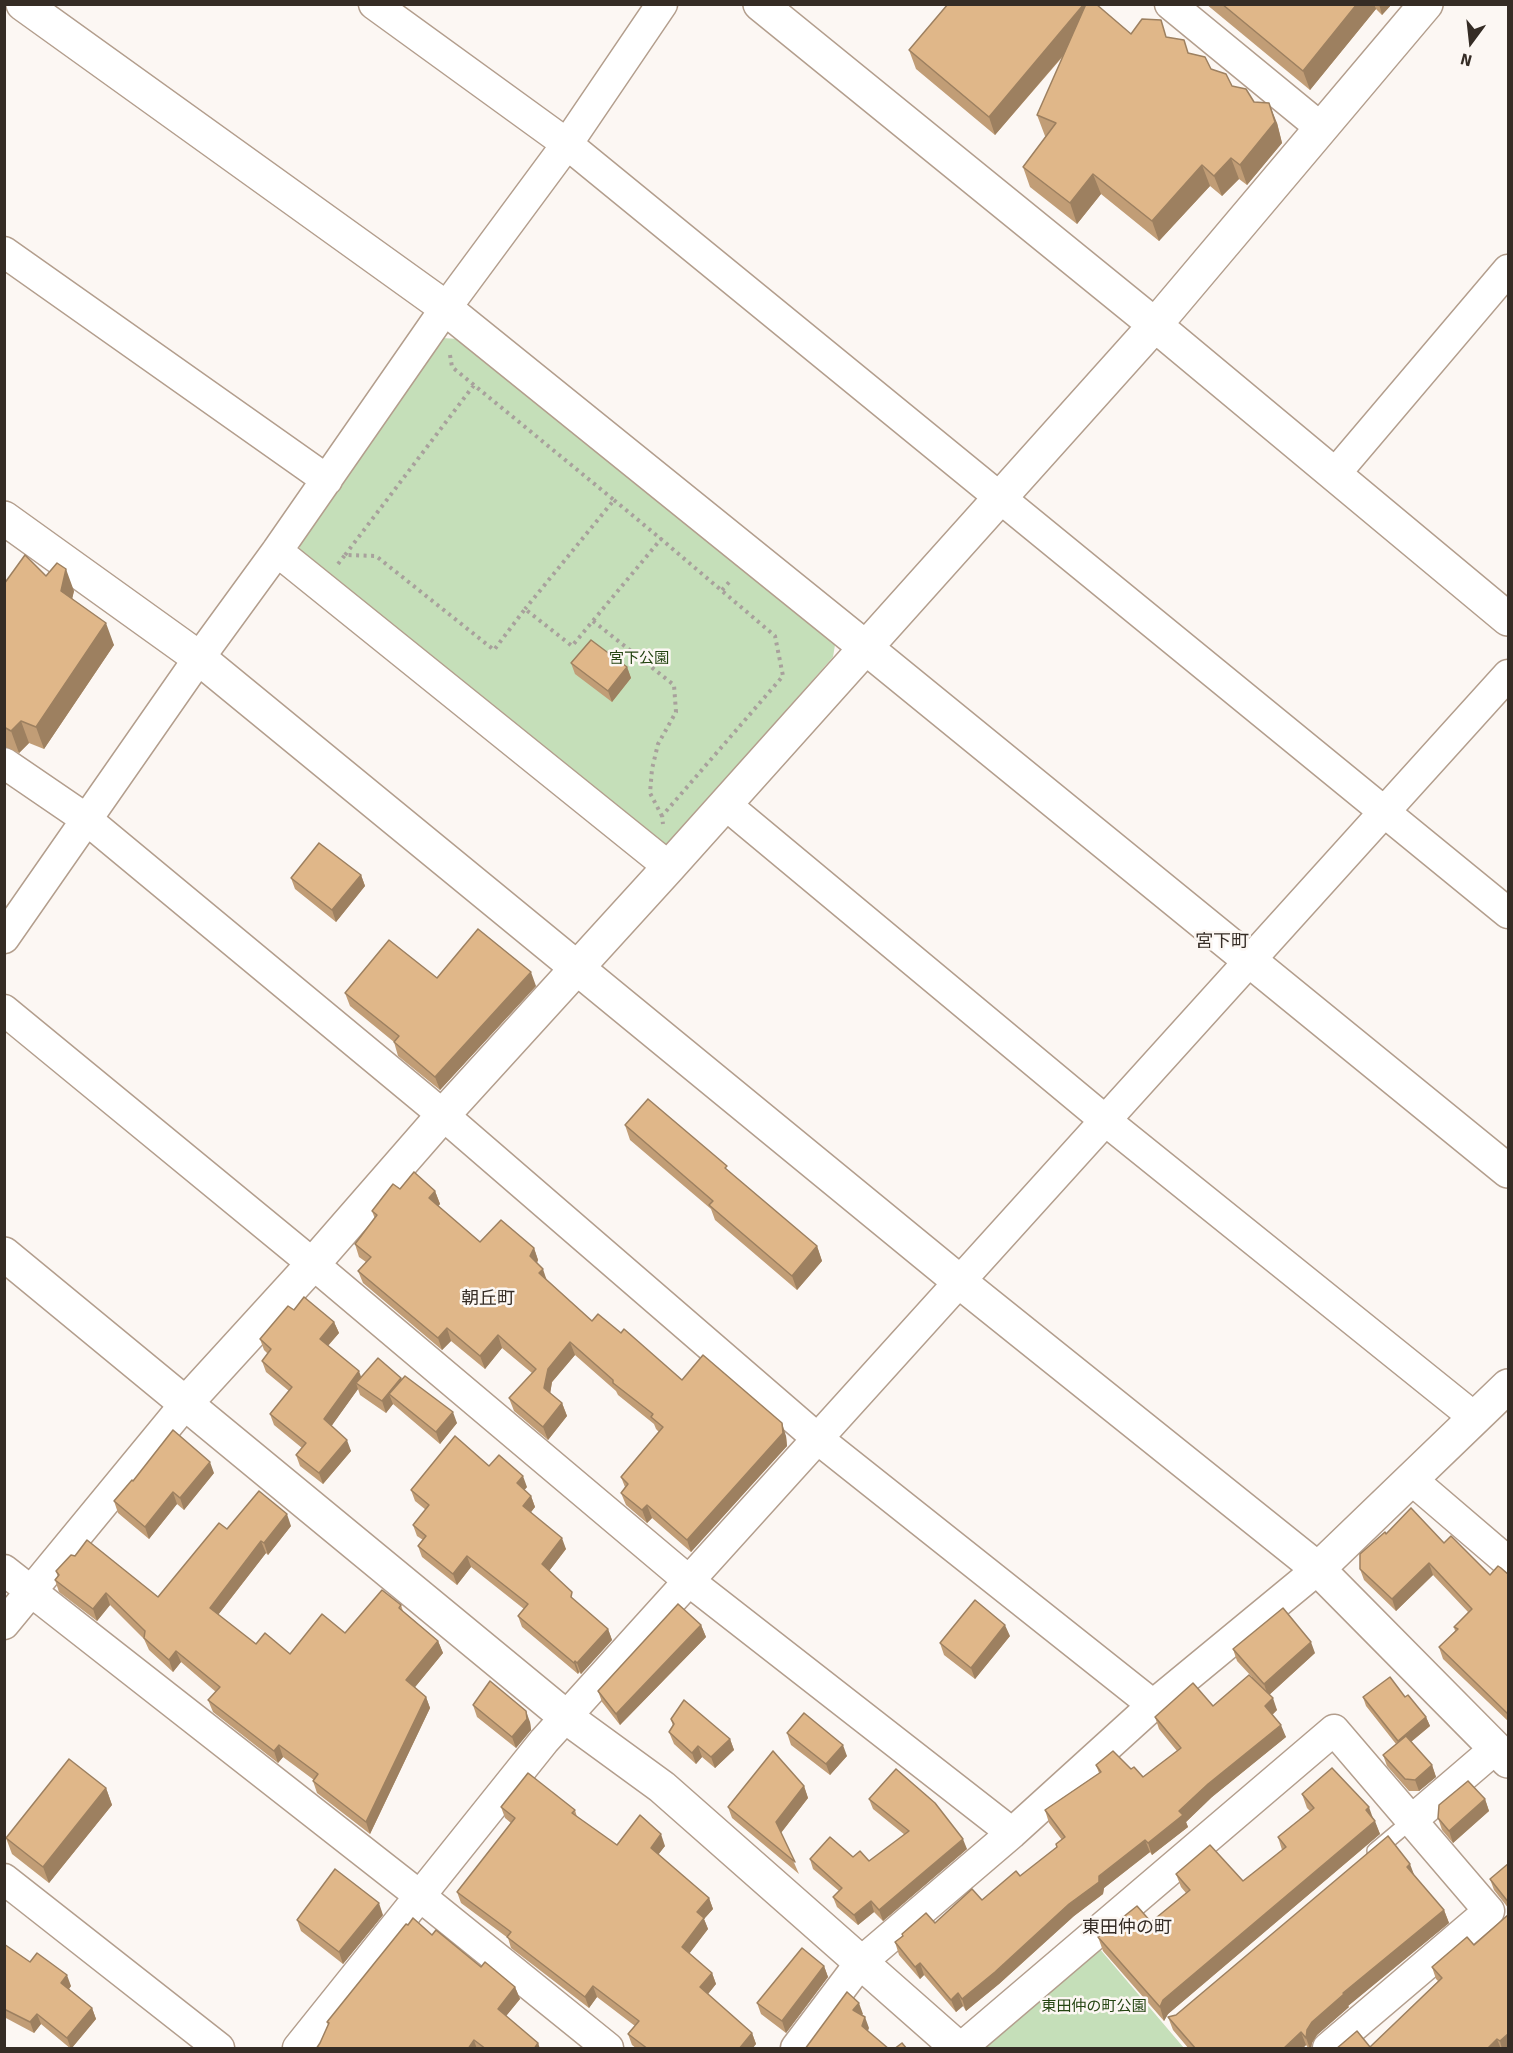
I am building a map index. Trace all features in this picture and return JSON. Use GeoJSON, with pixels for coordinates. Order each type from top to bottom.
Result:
{"type":"FeatureCollection","features":[{"type":"Feature","properties":{"kind":"street"},"geometry":{"type":"LineString","coordinates":[[23,4],[446,309],[1509,1172]]}},
{"type":"Feature","properties":{"kind":"street"},"geometry":{"type":"LineString","coordinates":[[374,4],[567,144],[1509,913]]}},
{"type":"Feature","properties":{"kind":"street"},"geometry":{"type":"LineString","coordinates":[[4,938],[446,309],[567,144],[662,4]]}},
{"type":"Feature","properties":{"kind":"street"},"geometry":{"type":"LineString","coordinates":[[760,4],[1155,325],[1509,619]]}},
{"type":"Feature","properties":{"kind":"street"},"geometry":{"type":"LineString","coordinates":[[1170,4],[1321,128]]}},
{"type":"Feature","properties":{"kind":"street"},"geometry":{"type":"LineString","coordinates":[[4,1624],[186,1403],[313,1264],[442,1115],[669,867],[1155,325],[1426,4]]}},
{"type":"Feature","properties":{"kind":"street"},"geometry":{"type":"LineString","coordinates":[[4,252],[327,480]]}},
{"type":"Feature","properties":{"kind":"street"},"geometry":{"type":"LineString","coordinates":[[1334,475],[1507,277]]}},
{"type":"Feature","properties":{"kind":"street"},"geometry":{"type":"LineString","coordinates":[[4,518],[200,658],[578,966],[960,1282],[1318,1569],[1502,1754],[1412,1820]]}},
{"type":"Feature","properties":{"kind":"street"},"geometry":{"type":"LineString","coordinates":[[277,551],[669,867]]}},
{"type":"Feature","properties":{"kind":"street"},"geometry":{"type":"LineString","coordinates":[[298,2049],[544,1741],[1509,675]]}},
{"type":"Feature","properties":{"kind":"street"},"geometry":{"type":"LineString","coordinates":[[4,763],[86,819],[442,1115],[818,1439],[1153,1705]]}},
{"type":"Feature","properties":{"kind":"street"},"geometry":{"type":"LineString","coordinates":[[725,804],[1106,1121],[1476,1418]]}},
{"type":"Feature","properties":{"kind":"street"},"geometry":{"type":"LineString","coordinates":[[4,1010],[313,1264],[689,1581],[1012,1833]]}},
{"type":"Feature","properties":{"kind":"street"},"geometry":{"type":"LineString","coordinates":[[4,1254],[566,1717],[662,1787],[960,2049],[1334,1730],[1490,1911],[1328,2049]]}},
{"type":"Feature","properties":{"kind":"street"},"geometry":{"type":"LineString","coordinates":[[796,2049],[861,1962],[1012,1833],[1153,1705],[1318,1569],[1509,1386]]}},
{"type":"Feature","properties":{"kind":"street"},"geometry":{"type":"LineString","coordinates":[[1411,1479],[1509,1562]]}},
{"type":"Feature","properties":{"kind":"street"},"geometry":{"type":"LineString","coordinates":[[4,1570],[420,1896],[608,2049]]}},
{"type":"Feature","properties":{"kind":"street"},"geometry":{"type":"LineString","coordinates":[[4,1879],[219,2049]]}},
{"type":"Feature","properties":{"kind":"lane"},"geometry":{"type":"LineString","coordinates":[[1366,1859],[1412,1820]]}},
{"type":"Feature","properties":{"kind":"path"},"geometry":{"type":"LineString","coordinates":[[446,309],[452,367],[662,539],[775,636],[783,676],[696,776]]}},
{"type":"Feature","properties":{"kind":"path"},"geometry":{"type":"LineString","coordinates":[[320,585],[474,386]]}},
{"type":"Feature","properties":{"kind":"path"},"geometry":{"type":"LineString","coordinates":[[345,555],[376,556],[494,650],[614,500]]}},
{"type":"Feature","properties":{"kind":"path"},"geometry":{"type":"LineString","coordinates":[[525,609],[572,646],[662,539]]}},
{"type":"Feature","properties":{"kind":"path"},"geometry":{"type":"LineString","coordinates":[[593,621],[674,685],[676,712],[658,744],[652,769],[650,793],[662,816]]}},
{"type":"Feature","properties":{"kind":"green space","name":"宮下公園"},"geometry":{"type":"Polygon","coordinates":[[[442,338],[459,339],[835,645],[833,657],[669,844],[652,844],[299,553],[301,539],[442,338]]]}},
{"type":"Feature","properties":{"kind":"green space","name":"東田仲の町公園"},"geometry":{"type":"Polygon","coordinates":[[[1099,1948],[1184,2048],[986,2048],[991,2036],[1099,1948]]]}},
{"type":"Feature","properties":{"kind":"building"},"geometry":{"type":"Polygon","coordinates":[[[948,4],[1084,4],[989,117],[909,50],[948,4]]]}},
{"type":"Feature","properties":{"kind":"building"},"geometry":{"type":"Polygon","coordinates":[[[1086,4],[1096,4],[1131,34],[1142,19],[1161,20],[1166,37],[1184,40],[1188,53],[1205,57],[1211,69],[1226,74],[1232,86],[1246,89],[1254,102],[1269,103],[1275,122],[1240,165],[1231,158],[1214,176],[1202,165],[1152,221],[1093,174],[1070,203],[1023,167],[1056,123],[1037,115],[1086,4]]]}},
{"type":"Feature","properties":{"kind":"building"},"geometry":{"type":"Polygon","coordinates":[[[1222,4],[1295,5],[1357,4],[1303,71],[1222,4]]]}},
{"type":"Feature","properties":{"kind":"building"},"geometry":{"type":"Polygon","coordinates":[[[25,555],[46,576],[57,563],[66,569],[61,591],[106,623],[36,727],[21,721],[11,731],[4,727],[4,584],[25,555]]]}},
{"type":"Feature","properties":{"kind":"building"},"geometry":{"type":"Polygon","coordinates":[[[591,640],[627,667],[608,691],[571,663],[591,640]]]}},
{"type":"Feature","properties":{"kind":"building"},"geometry":{"type":"Polygon","coordinates":[[[319,843],[361,875],[332,910],[291,878],[319,843]]]}},
{"type":"Feature","properties":{"kind":"building"},"geometry":{"type":"Polygon","coordinates":[[[478,929],[531,972],[435,1077],[394,1042],[399,1036],[345,993],[389,940],[437,978],[478,929]]]}},
{"type":"Feature","properties":{"kind":"building"},"geometry":{"type":"Polygon","coordinates":[[[648,1099],[817,1246],[792,1276],[709,1205],[713,1201],[625,1125],[648,1099]]]}},
{"type":"Feature","properties":{"kind":"building"},"geometry":{"type":"Polygon","coordinates":[[[414,1172],[435,1191],[429,1198],[480,1242],[501,1220],[534,1248],[530,1256],[543,1269],[539,1273],[592,1321],[598,1314],[621,1333],[624,1329],[682,1380],[703,1355],[782,1423],[783,1433],[687,1540],[647,1505],[642,1510],[621,1493],[628,1484],[621,1477],[663,1427],[651,1417],[653,1414],[613,1383],[613,1380],[570,1342],[548,1369],[544,1388],[562,1403],[543,1427],[509,1398],[536,1369],[498,1335],[480,1356],[447,1328],[438,1338],[358,1271],[371,1257],[355,1244],[377,1215],[372,1211],[393,1184],[400,1189],[414,1172]]]}},
{"type":"Feature","properties":{"kind":"building"},"geometry":{"type":"Polygon","coordinates":[[[304,1297],[334,1322],[320,1339],[359,1371],[324,1419],[347,1440],[319,1473],[296,1455],[306,1443],[270,1414],[292,1387],[262,1361],[271,1349],[260,1339],[288,1306],[294,1310],[304,1297]]]}},
{"type":"Feature","properties":{"kind":"building"},"geometry":{"type":"Polygon","coordinates":[[[378,1358],[401,1378],[382,1401],[356,1383],[378,1358]]]}},
{"type":"Feature","properties":{"kind":"building"},"geometry":{"type":"Polygon","coordinates":[[[405,1376],[453,1412],[436,1432],[389,1394],[405,1376]]]}},
{"type":"Feature","properties":{"kind":"building"},"geometry":{"type":"Polygon","coordinates":[[[173,1430],[210,1462],[180,1498],[173,1492],[145,1527],[114,1501],[133,1481],[173,1430]]]}},
{"type":"Feature","properties":{"kind":"building"},"geometry":{"type":"Polygon","coordinates":[[[455,1436],[489,1466],[499,1455],[523,1476],[517,1483],[531,1496],[523,1506],[562,1538],[542,1564],[572,1592],[571,1597],[608,1629],[577,1663],[575,1661],[574,1663],[518,1616],[528,1604],[467,1556],[453,1574],[418,1546],[426,1536],[413,1525],[429,1505],[411,1490],[455,1436]]]}},
{"type":"Feature","properties":{"kind":"building"},"geometry":{"type":"Polygon","coordinates":[[[259,1491],[287,1514],[264,1543],[261,1541],[210,1608],[256,1644],[265,1633],[290,1654],[322,1614],[345,1633],[382,1590],[401,1605],[399,1608],[438,1641],[406,1680],[426,1697],[366,1822],[313,1781],[318,1774],[279,1745],[274,1751],[208,1700],[220,1687],[176,1651],[169,1660],[144,1638],[145,1631],[106,1593],[93,1609],[55,1580],[59,1575],[56,1571],[71,1555],[75,1556],[87,1540],[158,1597],[219,1523],[227,1529],[259,1491]]]}},
{"type":"Feature","properties":{"kind":"building"},"geometry":{"type":"Polygon","coordinates":[[[1411,1508],[1444,1543],[1451,1536],[1490,1575],[1498,1566],[1509,1575],[1509,1715],[1439,1647],[1458,1629],[1454,1627],[1472,1609],[1429,1563],[1392,1599],[1360,1569],[1360,1554],[1385,1532],[1386,1534],[1411,1508]]]}},
{"type":"Feature","properties":{"kind":"building"},"geometry":{"type":"Polygon","coordinates":[[[975,1600],[1005,1625],[971,1668],[940,1643],[975,1600]]]}},
{"type":"Feature","properties":{"kind":"building"},"geometry":{"type":"Polygon","coordinates":[[[678,1604],[701,1625],[616,1714],[598,1691],[678,1604]]]}},
{"type":"Feature","properties":{"kind":"building"},"geometry":{"type":"Polygon","coordinates":[[[1283,1608],[1311,1642],[1264,1684],[1233,1649],[1283,1608]]]}},
{"type":"Feature","properties":{"kind":"building"},"geometry":{"type":"Polygon","coordinates":[[[1249,1675],[1273,1698],[1265,1706],[1281,1725],[1208,1784],[1179,1811],[1183,1815],[1148,1843],[1145,1840],[1099,1876],[1099,1882],[1069,1904],[962,1999],[958,1993],[951,2000],[920,1963],[915,1967],[895,1942],[926,1913],[935,1923],[972,1889],[982,1900],[1016,1871],[1020,1876],[1057,1847],[1056,1844],[1065,1837],[1045,1810],[1101,1772],[1096,1765],[1113,1751],[1131,1769],[1134,1767],[1143,1777],[1181,1748],[1155,1717],[1193,1683],[1213,1706],[1249,1675]]]}},
{"type":"Feature","properties":{"kind":"building"},"geometry":{"type":"Polygon","coordinates":[[[1390,1677],[1405,1697],[1408,1695],[1426,1717],[1398,1741],[1363,1697],[1390,1677]]]}},
{"type":"Feature","properties":{"kind":"building"},"geometry":{"type":"Polygon","coordinates":[[[490,1681],[526,1711],[527,1719],[512,1737],[473,1705],[490,1681]]]}},
{"type":"Feature","properties":{"kind":"building"},"geometry":{"type":"Polygon","coordinates":[[[684,1700],[730,1739],[711,1757],[698,1746],[692,1753],[669,1732],[674,1724],[671,1719],[684,1700]]]}},
{"type":"Feature","properties":{"kind":"building"},"geometry":{"type":"Polygon","coordinates":[[[804,1713],[843,1745],[826,1764],[787,1733],[804,1713]]]}},
{"type":"Feature","properties":{"kind":"building"},"geometry":{"type":"Polygon","coordinates":[[[1406,1736],[1432,1765],[1415,1780],[1405,1779],[1383,1755],[1406,1736]]]}},
{"type":"Feature","properties":{"kind":"building"},"geometry":{"type":"Polygon","coordinates":[[[773,1751],[804,1786],[776,1822],[795,1862],[728,1807],[773,1751]]]}},
{"type":"Feature","properties":{"kind":"building"},"geometry":{"type":"Polygon","coordinates":[[[69,1759],[106,1788],[43,1867],[6,1838],[69,1759]]]}},
{"type":"Feature","properties":{"kind":"building"},"geometry":{"type":"Polygon","coordinates":[[[1332,1768],[1369,1807],[1366,1810],[1375,1821],[1163,2000],[1160,2007],[1098,1937],[1137,1906],[1151,1922],[1190,1890],[1176,1874],[1210,1845],[1243,1881],[1286,1847],[1278,1837],[1314,1808],[1302,1794],[1332,1768]]]}},
{"type":"Feature","properties":{"kind":"building"},"geometry":{"type":"Polygon","coordinates":[[[896,1769],[935,1803],[963,1839],[879,1910],[871,1901],[854,1915],[833,1897],[842,1888],[810,1859],[830,1837],[853,1857],[860,1851],[869,1861],[909,1831],[869,1799],[896,1769]]]}},
{"type":"Feature","properties":{"kind":"building"},"geometry":{"type":"Polygon","coordinates":[[[528,1773],[575,1810],[572,1813],[617,1845],[640,1815],[661,1834],[651,1848],[709,1898],[697,1912],[704,1918],[682,1947],[712,1973],[700,1987],[752,2033],[739,2049],[648,2049],[628,2034],[639,2021],[593,1986],[585,1997],[507,1937],[511,1932],[457,1892],[515,1818],[501,1807],[528,1773]]]}},
{"type":"Feature","properties":{"kind":"building"},"geometry":{"type":"Polygon","coordinates":[[[1468,1781],[1485,1799],[1449,1831],[1438,1818],[1439,1805],[1468,1781]]]}},
{"type":"Feature","properties":{"kind":"building"},"geometry":{"type":"Polygon","coordinates":[[[1388,1836],[1410,1864],[1407,1867],[1444,1910],[1343,1993],[1312,2022],[1307,2030],[1306,2038],[1301,2032],[1283,2049],[1196,2049],[1168,2017],[1176,2015],[1388,1836]]]}},
{"type":"Feature","properties":{"kind":"building"},"geometry":{"type":"Polygon","coordinates":[[[1509,1863],[1509,1903],[1490,1879],[1509,1863]]]}},
{"type":"Feature","properties":{"kind":"building"},"geometry":{"type":"Polygon","coordinates":[[[335,1869],[379,1903],[339,1952],[297,1920],[335,1869]]]}},
{"type":"Feature","properties":{"kind":"building"},"geometry":{"type":"Polygon","coordinates":[[[1509,1914],[1509,2033],[1500,2041],[1497,2039],[1487,2049],[1336,2049],[1357,2031],[1370,2047],[1442,1978],[1432,1967],[1467,1937],[1474,1945],[1509,1914]]]}},
{"type":"Feature","properties":{"kind":"building"},"geometry":{"type":"Polygon","coordinates":[[[413,1918],[432,1935],[436,1930],[481,1967],[485,1962],[515,1987],[498,2009],[538,2043],[534,2049],[486,2049],[474,2040],[468,2049],[316,2049],[329,2023],[327,2022],[413,1918]]]}},
{"type":"Feature","properties":{"kind":"building"},"geometry":{"type":"Polygon","coordinates":[[[4,1944],[30,1962],[37,1953],[67,1975],[61,1983],[92,2008],[67,2038],[37,2014],[30,2022],[4,2009],[4,1944]]]}},
{"type":"Feature","properties":{"kind":"building"},"geometry":{"type":"Polygon","coordinates":[[[802,1948],[824,1966],[782,2021],[757,2003],[802,1948]]]}},
{"type":"Feature","properties":{"kind":"building"},"geometry":{"type":"Polygon","coordinates":[[[847,1992],[859,2003],[853,2010],[865,2017],[862,2026],[889,2049],[805,2049],[847,1992]]]}},
{"type":"Feature","properties":{"kind":"building"},"geometry":{"type":"Polygon","coordinates":[[[902,2043],[907,2049],[894,2049],[902,2043]]]}},
{"type":"Feature","properties":{"kind":"district","name":"宮下町"},"geometry":{"type":"Point","coordinates":[1222,942]}},
{"type":"Feature","properties":{"kind":"district","name":"朝丘町"},"geometry":{"type":"Point","coordinates":[488,1299]}},
{"type":"Feature","properties":{"kind":"district","name":"東田仲の町"},"geometry":{"type":"Point","coordinates":[1127,1928]}}]}
